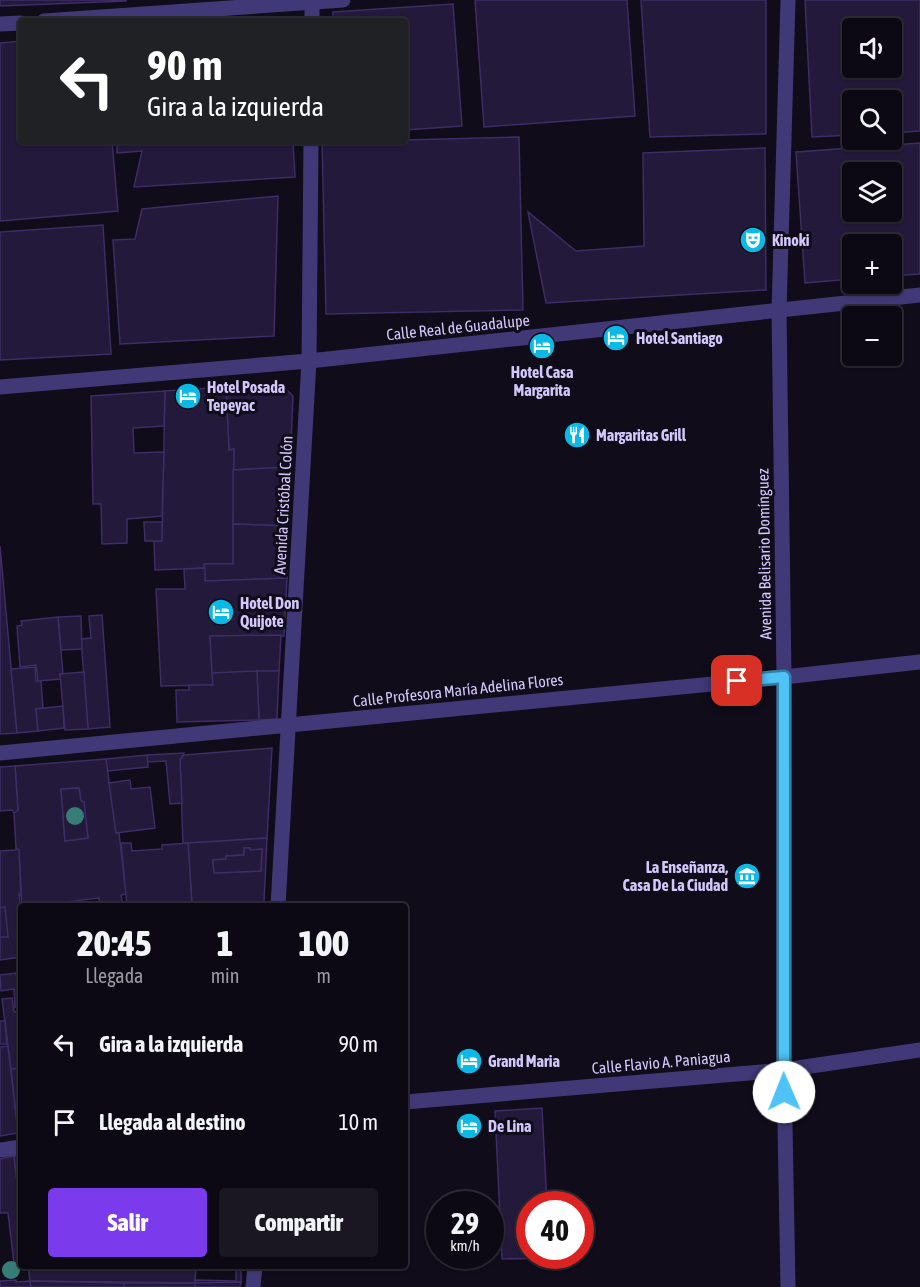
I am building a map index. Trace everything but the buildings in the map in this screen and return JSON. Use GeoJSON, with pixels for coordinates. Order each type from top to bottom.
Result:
{"type":"FeatureCollection","features":[{"type":"Feature","properties":{"kind":"street"},"geometry":{"type":"LineString","coordinates":[[86,18],[343,0]]}},
{"type":"Feature","properties":{"kind":"street","name":"Avenida Belisario Domínguez"},"geometry":{"type":"LineString","coordinates":[[788,0],[779,311],[784,677],[784,1070],[788,1287]]}},
{"type":"Feature","properties":{"kind":"street"},"geometry":{"type":"LineString","coordinates":[[312,2],[312,18]]}},
{"type":"Feature","properties":{"kind":"street"},"geometry":{"type":"LineString","coordinates":[[0,24],[18,22]]}},
{"type":"Feature","properties":{"kind":"street","name":"Avenida Cristóbal Colón"},"geometry":{"type":"LineString","coordinates":[[278,903],[309,361],[311,144]]}},
{"type":"Feature","properties":{"kind":"street","name":"Calle Real de Guadalupe"},"geometry":{"type":"LineString","coordinates":[[0,387],[309,361],[920,295]]}},
{"type":"Feature","properties":{"kind":"street","name":"Calle Profesora María Adelina Flores"},"geometry":{"type":"LineString","coordinates":[[0,753],[920,662]]}},
{"type":"Feature","properties":{"kind":"street","name":"Calle Flavio A. Paniagua"},"geometry":{"type":"LineString","coordinates":[[408,1102],[784,1070],[920,1050]]}},
{"type":"Feature","properties":{"kind":"street"},"geometry":{"type":"LineString","coordinates":[[0,1150],[18,1148]]}},
{"type":"Feature","properties":{"kind":"street"},"geometry":{"type":"LineString","coordinates":[[253,1287],[255,1269]]}},
{"type":"Feature","properties":{"kind":"place","name":"Kinoki"},"geometry":{"type":"Point","coordinates":[753,240]}},
{"type":"Feature","properties":{"kind":"place","name":"Hotel Santiago"},"geometry":{"type":"Point","coordinates":[616,338]}},
{"type":"Feature","properties":{"kind":"place","name":"Hotel Casa Margarita"},"geometry":{"type":"Point","coordinates":[542,346]}},
{"type":"Feature","properties":{"kind":"place","name":"Hotel Posada Tepeyac"},"geometry":{"type":"Point","coordinates":[188,396]}},
{"type":"Feature","properties":{"kind":"place","name":"Margaritas Grill"},"geometry":{"type":"Point","coordinates":[577,435]}},
{"type":"Feature","properties":{"kind":"place","name":"Hotel Don Quijote"},"geometry":{"type":"Point","coordinates":[221,612]}},
{"type":"Feature","properties":{"kind":"place","name":"La Enseñanza, Casa De La Ciudad"},"geometry":{"type":"Point","coordinates":[747,876]}},
{"type":"Feature","properties":{"kind":"place","name":"Grand Maria"},"geometry":{"type":"Point","coordinates":[469,1061]}},
{"type":"Feature","properties":{"kind":"place","name":"De Lina"},"geometry":{"type":"Point","coordinates":[469,1126]}},
{"type":"Feature","properties":{"kind":"route"},"geometry":{"type":"LineString","coordinates":[[737,681],[784,677],[784,1092]]}}]}
